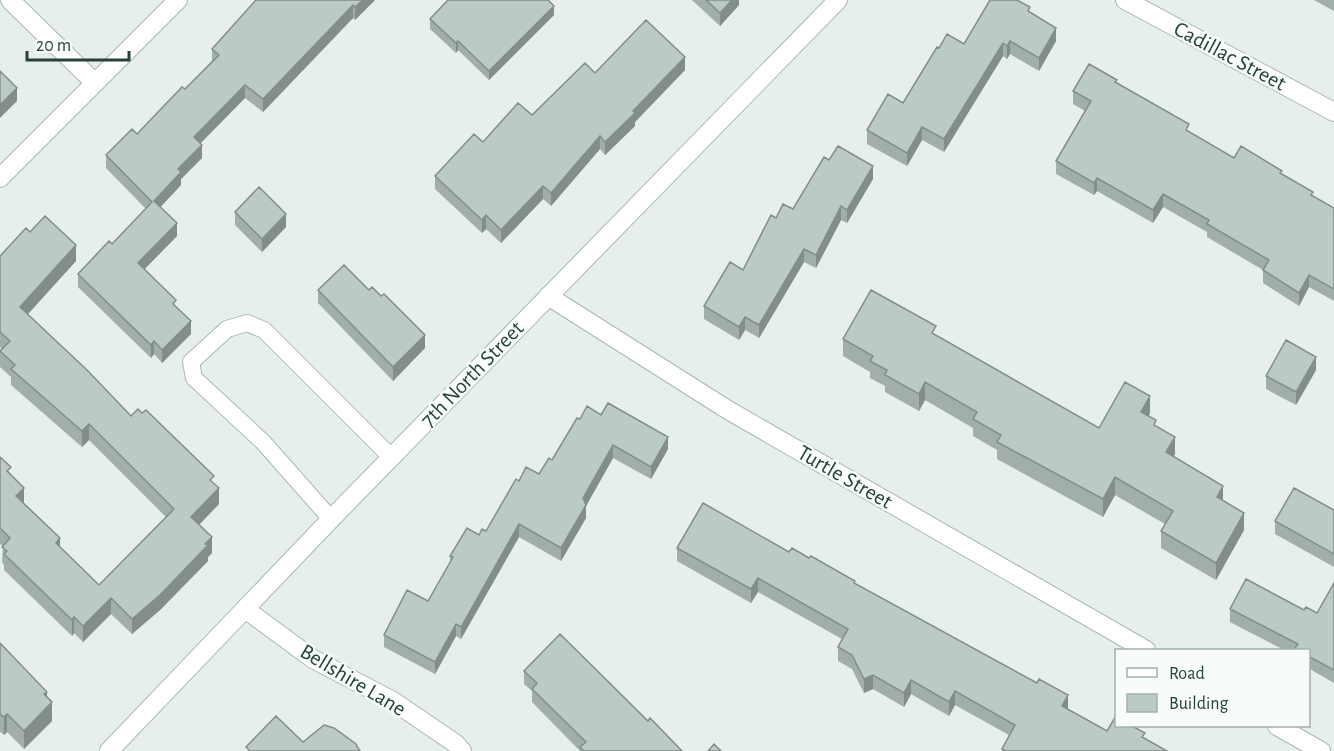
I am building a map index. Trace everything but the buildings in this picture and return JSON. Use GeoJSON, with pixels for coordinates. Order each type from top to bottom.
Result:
{"type":"FeatureCollection","features":[{"type":"Feature","properties":{"kind":"street"},"geometry":{"type":"LineString","coordinates":[[10,0],[94,83]]}},
{"type":"Feature","properties":{"kind":"street"},"geometry":{"type":"LineString","coordinates":[[0,178],[178,0]]}},
{"type":"Feature","properties":{"kind":"street","name":"7th North Street"},"geometry":{"type":"LineString","coordinates":[[109,751],[548,296],[838,0]]}},
{"type":"Feature","properties":{"kind":"street","name":"Cadillac Street"},"geometry":{"type":"LineString","coordinates":[[1125,0],[1334,112]]}},
{"type":"Feature","properties":{"kind":"street","name":"Turtle Street"},"geometry":{"type":"LineString","coordinates":[[548,296],[728,410],[1143,649]]}},
{"type":"Feature","properties":{"kind":"street","name":"Bellshire Lane"},"geometry":{"type":"LineString","coordinates":[[245,609],[313,659],[393,701],[456,744],[462,751]]}},
{"type":"Feature","properties":{"kind":"street"},"geometry":{"type":"LineString","coordinates":[[1279,727],[1321,751]]}},
{"type":"Feature","properties":{"kind":"lane"},"geometry":{"type":"LineString","coordinates":[[332,519],[263,442],[194,378],[191,362],[227,329],[247,323],[264,330],[391,458]]}}]}
